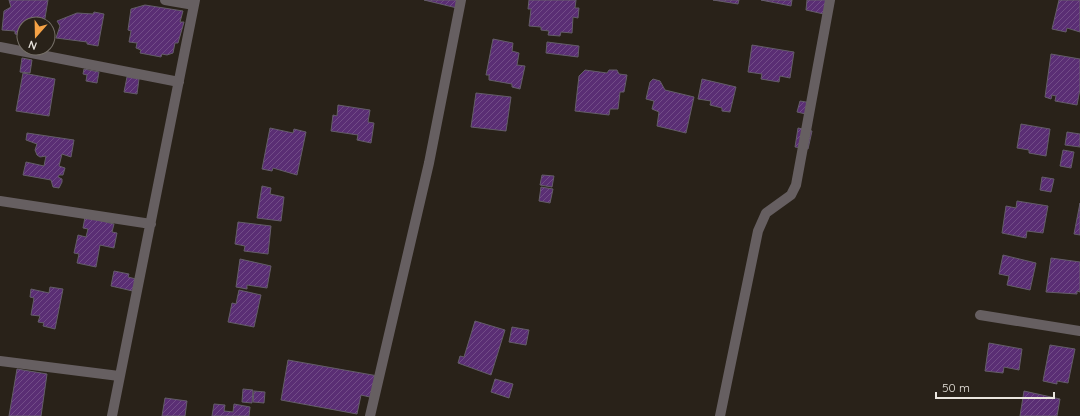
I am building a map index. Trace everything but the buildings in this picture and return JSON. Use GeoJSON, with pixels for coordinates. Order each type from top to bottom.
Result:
{"type":"FeatureCollection","features":[{"type":"Feature","properties":{"kind":"street"},"geometry":{"type":"LineString","coordinates":[[112,416],[194,3],[165,0]]}},
{"type":"Feature","properties":{"kind":"street"},"geometry":{"type":"LineString","coordinates":[[370,416],[430,163],[461,0]]}},
{"type":"Feature","properties":{"kind":"street"},"geometry":{"type":"LineString","coordinates":[[720,416],[758,231],[766,213],[792,194],[796,185],[830,0]]}},
{"type":"Feature","properties":{"kind":"street"},"geometry":{"type":"LineString","coordinates":[[0,47],[179,82]]}},
{"type":"Feature","properties":{"kind":"street"},"geometry":{"type":"LineString","coordinates":[[0,201],[151,224]]}},
{"type":"Feature","properties":{"kind":"street"},"geometry":{"type":"LineString","coordinates":[[980,315],[1080,331]]}},
{"type":"Feature","properties":{"kind":"street"},"geometry":{"type":"LineString","coordinates":[[0,361],[119,376]]}}]}
